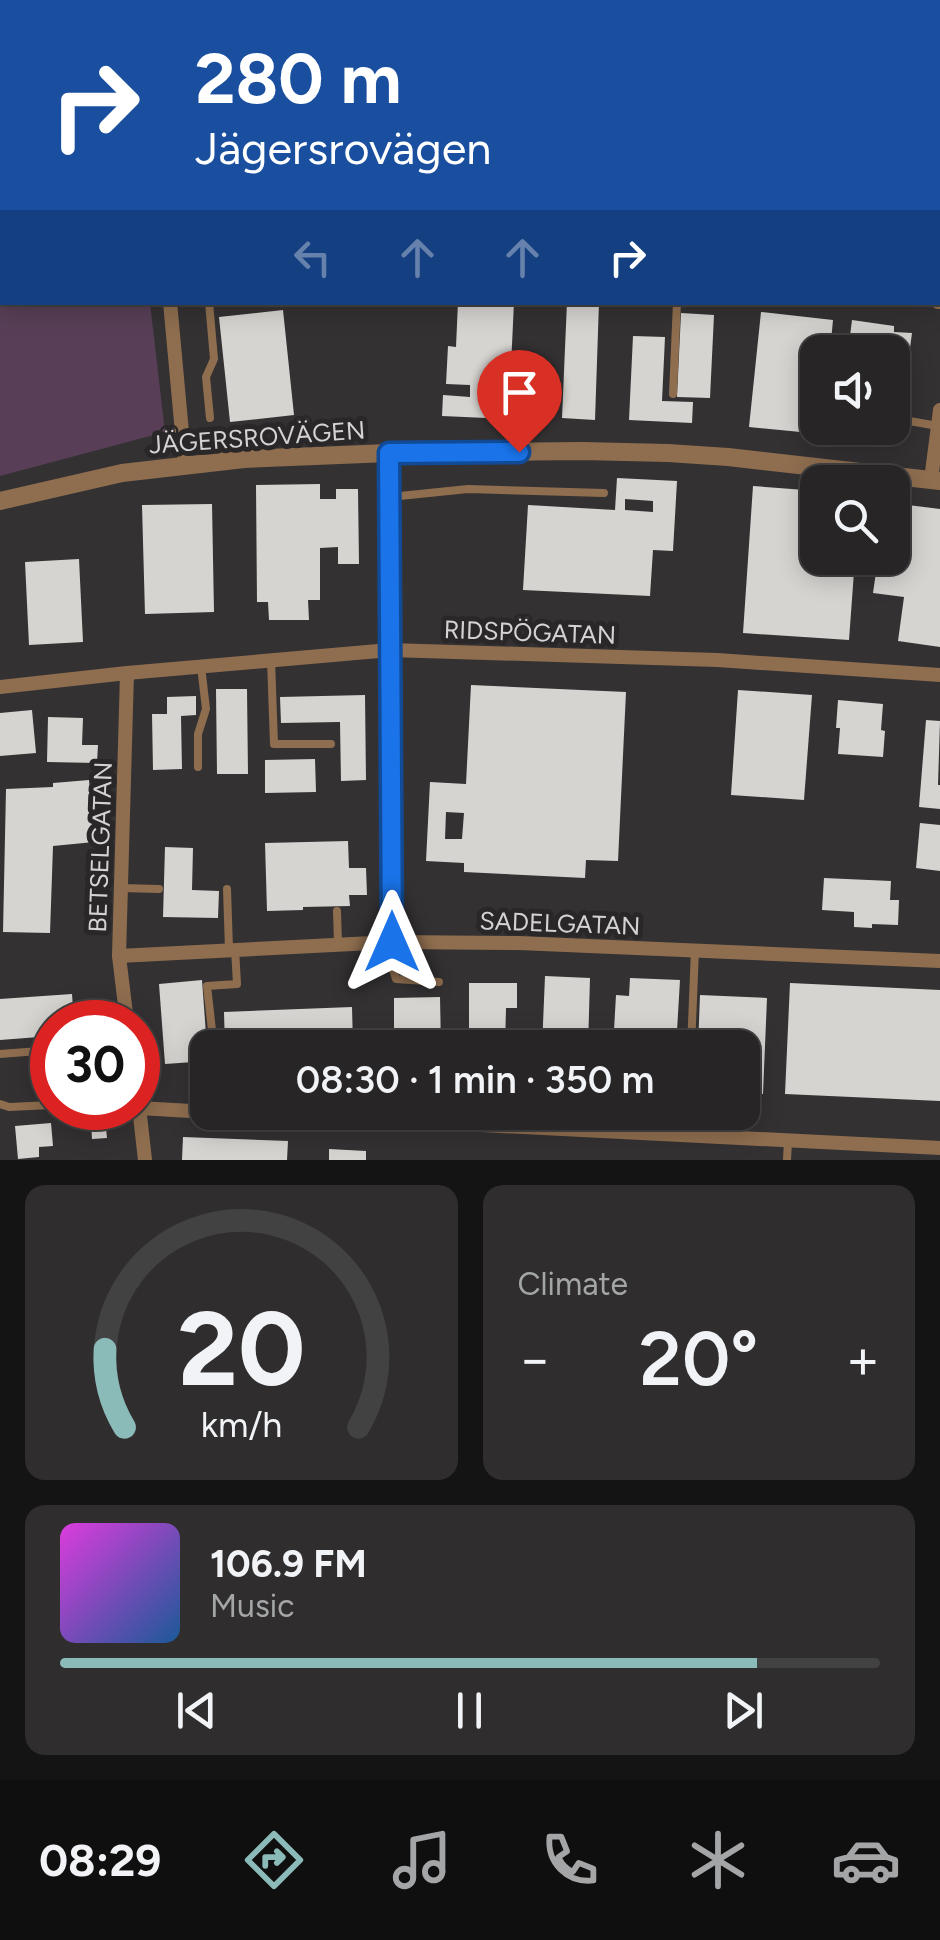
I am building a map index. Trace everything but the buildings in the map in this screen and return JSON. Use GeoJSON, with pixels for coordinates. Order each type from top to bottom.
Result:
{"type":"FeatureCollection","features":[{"type":"Feature","properties":{"kind":"street"},"geometry":{"type":"LineString","coordinates":[[170,305],[184,465]]}},
{"type":"Feature","properties":{"kind":"street"},"geometry":{"type":"LineString","coordinates":[[935,481],[939,418]]}},
{"type":"Feature","properties":{"kind":"street"},"geometry":{"type":"LineString","coordinates":[[388,942],[389,453]]}},
{"type":"Feature","properties":{"kind":"street","name":"JÄGERSROVÄGEN"},"geometry":{"type":"LineString","coordinates":[[0,501],[122,472],[244,459],[389,453],[668,453],[935,481]]}},
{"type":"Feature","properties":{"kind":"street","name":"RIDSPÖGATAN"},"geometry":{"type":"LineString","coordinates":[[0,687],[390,650],[718,660],[940,675]]}},
{"type":"Feature","properties":{"kind":"street","name":"BETSELGATAN"},"geometry":{"type":"LineString","coordinates":[[124,1000],[119,956],[127,673]]}},
{"type":"Feature","properties":{"kind":"street","name":"SADELGATAN"},"geometry":{"type":"LineString","coordinates":[[119,956],[388,942],[940,961]]}},
{"type":"Feature","properties":{"kind":"street"},"geometry":{"type":"LineString","coordinates":[[160,1107],[190,1110]]}},
{"type":"Feature","properties":{"kind":"street"},"geometry":{"type":"LineString","coordinates":[[142,1130],[146,1160]]}},
{"type":"Feature","properties":{"kind":"street"},"geometry":{"type":"LineString","coordinates":[[573,1130],[940,1148]]}},
{"type":"Feature","properties":{"kind":"lane"},"geometry":{"type":"LineString","coordinates":[[209,305],[214,359],[206,377],[210,418]]}},
{"type":"Feature","properties":{"kind":"lane"},"geometry":{"type":"LineString","coordinates":[[673,394],[677,305]]}},
{"type":"Feature","properties":{"kind":"lane"},"geometry":{"type":"LineString","coordinates":[[910,417],[939,418]]}},
{"type":"Feature","properties":{"kind":"lane"},"geometry":{"type":"LineString","coordinates":[[390,497],[480,488],[604,493]]}},
{"type":"Feature","properties":{"kind":"lane"},"geometry":{"type":"LineString","coordinates":[[270,660],[274,744],[332,744]]}},
{"type":"Feature","properties":{"kind":"lane"},"geometry":{"type":"LineString","coordinates":[[198,767],[198,734],[206,709],[201,666]]}},
{"type":"Feature","properties":{"kind":"lane"},"geometry":{"type":"LineString","coordinates":[[121,888],[158,888]]}},
{"type":"Feature","properties":{"kind":"lane"},"geometry":{"type":"LineString","coordinates":[[212,1030],[207,986],[237,984],[227,889]]}},
{"type":"Feature","properties":{"kind":"lane"},"geometry":{"type":"LineString","coordinates":[[337,910],[338,944]]}},
{"type":"Feature","properties":{"kind":"lane"},"geometry":{"type":"LineString","coordinates":[[388,942],[396,979],[439,982]]}},
{"type":"Feature","properties":{"kind":"lane"},"geometry":{"type":"LineString","coordinates":[[692,1030],[695,950]]}},
{"type":"Feature","properties":{"kind":"lane"},"geometry":{"type":"LineString","coordinates":[[0,1054],[30,1052]]}},
{"type":"Feature","properties":{"kind":"lane"},"geometry":{"type":"LineString","coordinates":[[0,1104],[30,1106]]}},
{"type":"Feature","properties":{"kind":"lane"},"geometry":{"type":"LineString","coordinates":[[788,1141],[788,1160]]}},
{"type":"Feature","properties":{"kind":"shaded area"},"geometry":{"type":"Polygon","coordinates":[[[0,305],[150,305],[165,432],[0,476],[0,305]]]}},
{"type":"Feature","properties":{"kind":"route"},"geometry":{"type":"LineString","coordinates":[[392,942],[389,453],[519,452]]}}]}
